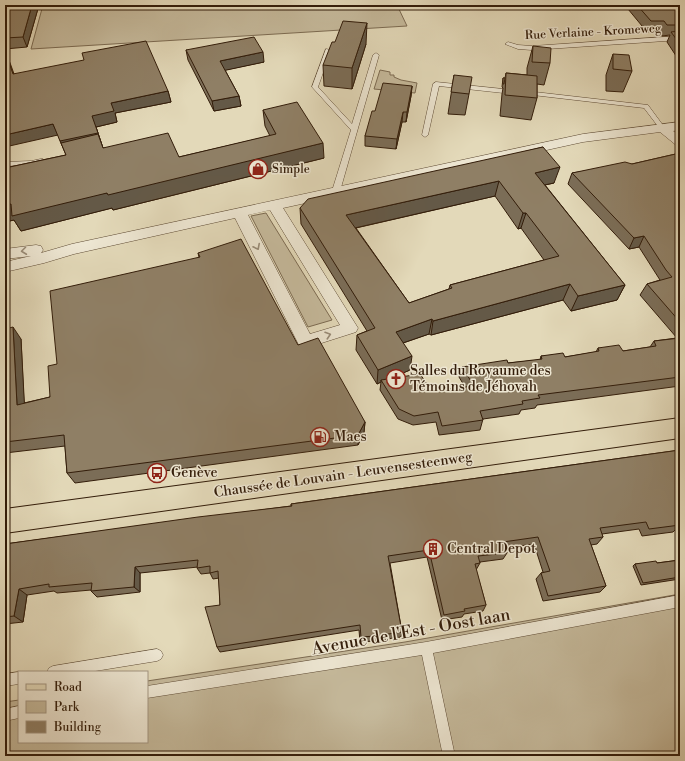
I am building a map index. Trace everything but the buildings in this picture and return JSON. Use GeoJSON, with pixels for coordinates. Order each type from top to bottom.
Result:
{"type":"FeatureCollection","features":[{"type":"Feature","properties":{"kind":"main road","name":"Chaussée de Louvain - Leuvensesteenweg"},"geometry":{"type":"LineString","coordinates":[[5,521],[680,428]]}},
{"type":"Feature","properties":{"kind":"street"},"geometry":{"type":"LineString","coordinates":[[5,267],[44,258],[72,249],[583,138],[680,126]]}},
{"type":"Feature","properties":{"kind":"street"},"geometry":{"type":"LineString","coordinates":[[662,128],[680,142]]}},
{"type":"Feature","properties":{"kind":"street"},"geometry":{"type":"LineString","coordinates":[[239,212],[306,342],[350,328],[274,205]]}},
{"type":"Feature","properties":{"kind":"street"},"geometry":{"type":"LineString","coordinates":[[5,254],[44,249],[72,249]]}},
{"type":"Feature","properties":{"kind":"lane","name":"Rue Verlaine - Kromeweg"},"geometry":{"type":"LineString","coordinates":[[508,44],[518,47],[532,48],[680,38]]}},
{"type":"Feature","properties":{"kind":"lane"},"geometry":{"type":"LineString","coordinates":[[328,50],[315,87],[354,130]]}},
{"type":"Feature","properties":{"kind":"lane"},"geometry":{"type":"LineString","coordinates":[[336,191],[376,55]]}},
{"type":"Feature","properties":{"kind":"lane"},"geometry":{"type":"LineString","coordinates":[[425,136],[436,84],[646,106],[662,128]]}},
{"type":"Feature","properties":{"kind":"lane"},"geometry":{"type":"LineString","coordinates":[[5,164],[31,163],[45,160]]}},
{"type":"Feature","properties":{"kind":"lane","name":"Avenue de l'Est - Oost laan"},"geometry":{"type":"LineString","coordinates":[[148,692],[426,648],[680,601]]}},
{"type":"Feature","properties":{"kind":"lane"},"geometry":{"type":"LineString","coordinates":[[426,648],[449,756]]}},
{"type":"Feature","properties":{"kind":"lane"},"geometry":{"type":"LineString","coordinates":[[59,671],[157,655]]}},
{"type":"Feature","properties":{"kind":"lane"},"geometry":{"type":"LineString","coordinates":[[5,680],[18,678]]}},
{"type":"Feature","properties":{"kind":"lane"},"geometry":{"type":"LineString","coordinates":[[5,715],[18,712]]}},
{"type":"Feature","properties":{"kind":"green space"},"geometry":{"type":"Polygon","coordinates":[[[43,5],[397,5],[407,26],[31,49],[43,5]]]}},
{"type":"Feature","properties":{"kind":"green space"},"geometry":{"type":"Polygon","coordinates":[[[380,70],[390,72],[390,75],[394,75],[394,77],[401,80],[417,83],[415,93],[374,89],[380,70]]]}},
{"type":"Feature","properties":{"kind":"green space"},"geometry":{"type":"Polygon","coordinates":[[[266,213],[332,320],[308,327],[251,216],[266,213]]]}},
{"type":"Feature","properties":{"kind":"green space"},"geometry":{"type":"Polygon","coordinates":[[[680,594],[680,756],[5,756],[5,702],[18,700],[18,743],[148,743],[148,681],[405,642],[680,594]]]}},
{"type":"Feature","properties":{"kind":"place","name":"Simple"},"geometry":{"type":"Point","coordinates":[258,169]}},
{"type":"Feature","properties":{"kind":"place","name":"Salles du Royaume des Témoins de Jéhovah"},"geometry":{"type":"Point","coordinates":[396,379]}},
{"type":"Feature","properties":{"kind":"place","name":"Maes"},"geometry":{"type":"Point","coordinates":[320,437]}},
{"type":"Feature","properties":{"kind":"place","name":"Genève"},"geometry":{"type":"Point","coordinates":[157,473]}},
{"type":"Feature","properties":{"kind":"place","name":"Central Depot"},"geometry":{"type":"Point","coordinates":[433,549]}}]}
